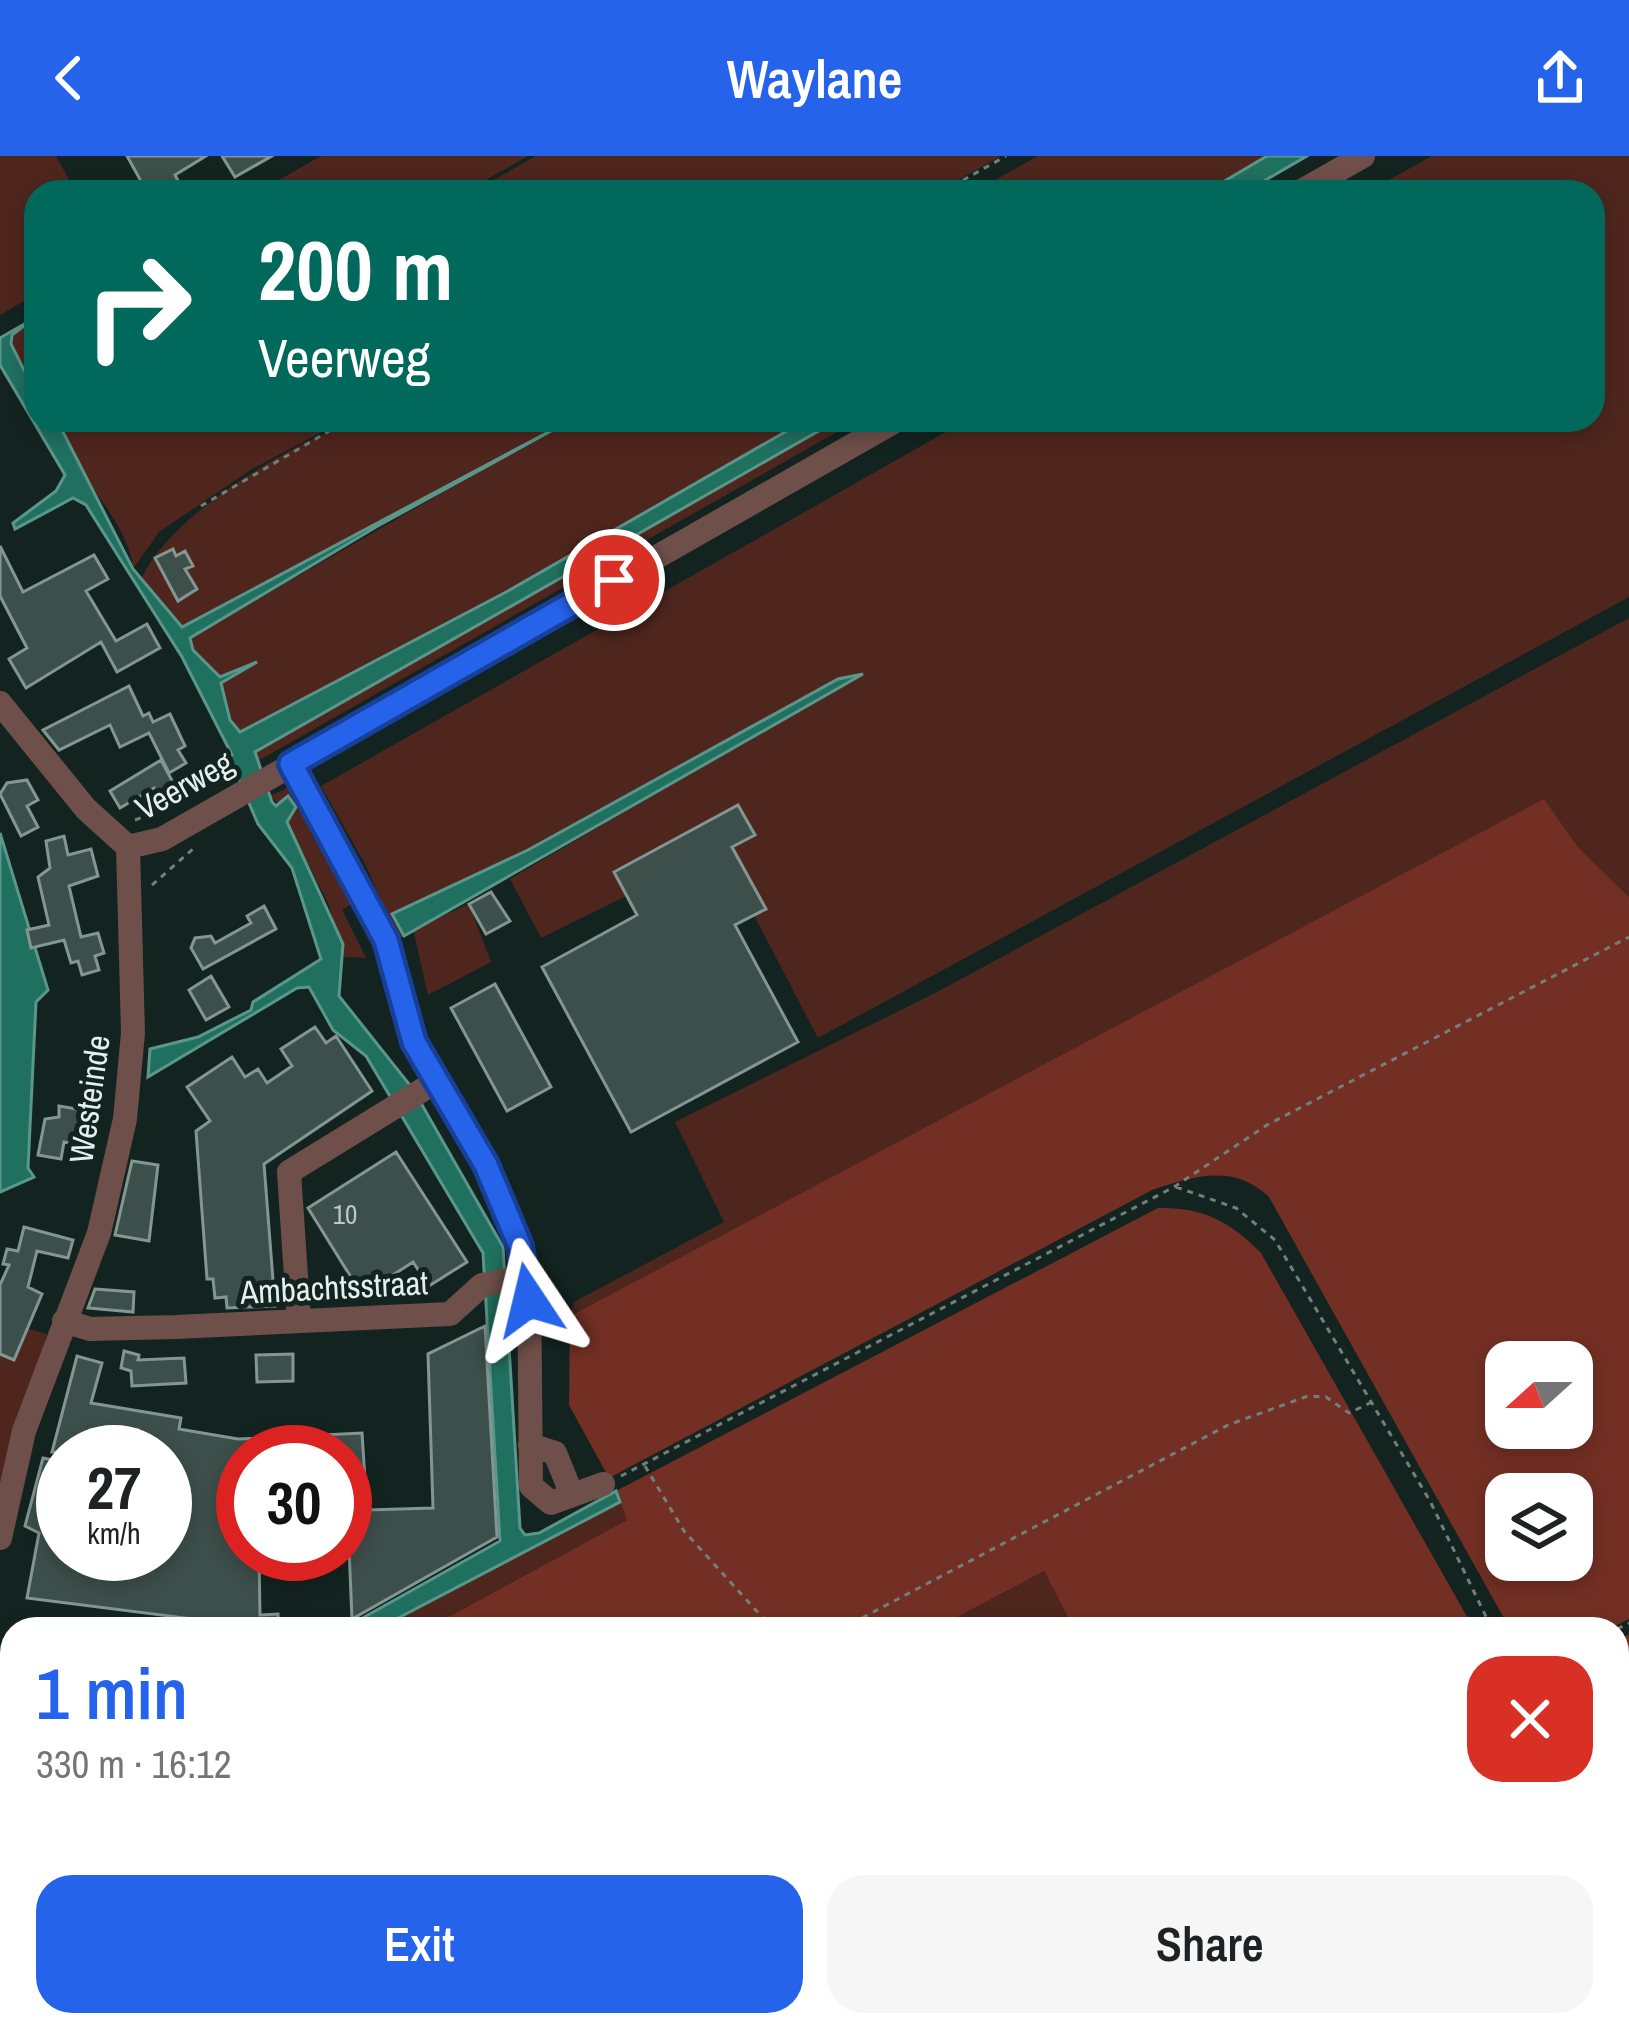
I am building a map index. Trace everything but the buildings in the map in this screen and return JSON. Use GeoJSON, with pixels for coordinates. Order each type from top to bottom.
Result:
{"type":"FeatureCollection","features":[{"type":"Feature","properties":{"kind":"street"},"geometry":{"type":"LineString","coordinates":[[1321,180],[1363,156]]}},
{"type":"Feature","properties":{"kind":"street","name":"Veerweg"},"geometry":{"type":"LineString","coordinates":[[128,847],[163,839],[876,432]]}},
{"type":"Feature","properties":{"kind":"street"},"geometry":{"type":"LineString","coordinates":[[0,703],[105,829],[128,847]]}},
{"type":"Feature","properties":{"kind":"street"},"geometry":{"type":"LineString","coordinates":[[281,770],[386,940],[430,1086],[486,1165],[519,1277],[531,1486],[551,1503],[603,1484]]}},
{"type":"Feature","properties":{"kind":"street","name":"Westeinde"},"geometry":{"type":"LineString","coordinates":[[0,1538],[24,1431],[99,1233],[124,1119],[133,1033],[128,847]]}},
{"type":"Feature","properties":{"kind":"street"},"geometry":{"type":"LineString","coordinates":[[298,1321],[289,1172],[430,1086]]}},
{"type":"Feature","properties":{"kind":"street","name":"Ambachtsstraat"},"geometry":{"type":"LineString","coordinates":[[64,1321],[90,1329],[450,1315],[482,1285],[519,1277]]}},
{"type":"Feature","properties":{"kind":"street"},"geometry":{"type":"LineString","coordinates":[[530,1445],[555,1453],[572,1495]]}},
{"type":"Feature","properties":{"kind":"path"},"geometry":{"type":"LineString","coordinates":[[963,180],[1006,156]]}},
{"type":"Feature","properties":{"kind":"path"},"geometry":{"type":"LineString","coordinates":[[201,506],[327,432]]}},
{"type":"Feature","properties":{"kind":"path","name":"Veerweg"},"geometry":{"type":"LineString","coordinates":[[105,829],[178,805]]}},
{"type":"Feature","properties":{"kind":"path","name":"Veerweg"},"geometry":{"type":"LineString","coordinates":[[127,907],[201,842]]}},
{"type":"Feature","properties":{"kind":"path"},"geometry":{"type":"LineString","coordinates":[[603,1484],[1174,1187],[1268,1126],[1629,937]]}},
{"type":"Feature","properties":{"kind":"path"},"geometry":{"type":"LineString","coordinates":[[1174,1187],[1236,1208],[1275,1240],[1430,1501],[1486,1617]]}},
{"type":"Feature","properties":{"kind":"path"},"geometry":{"type":"LineString","coordinates":[[864,1617],[1228,1425],[1308,1396],[1325,1397],[1349,1413],[1370,1403]]}},
{"type":"Feature","properties":{"kind":"path"},"geometry":{"type":"LineString","coordinates":[[644,1464],[684,1531],[761,1617]]}},
{"type":"Feature","properties":{"kind":"shaded area"},"geometry":{"type":"Polygon","coordinates":[[[0,156],[56,156],[69,180],[24,180],[24,301],[0,315],[0,156]]]}},
{"type":"Feature","properties":{"kind":"shaded area"},"geometry":{"type":"Polygon","coordinates":[[[321,156],[528,156],[486,180],[279,180],[321,156]]]}},
{"type":"Feature","properties":{"kind":"shaded area"},"geometry":{"type":"Polygon","coordinates":[[[536,156],[1001,156],[958,180],[493,180],[536,156]]]}},
{"type":"Feature","properties":{"kind":"shaded area"},"geometry":{"type":"Polygon","coordinates":[[[1038,156],[1267,156],[1226,180],[997,179],[1038,156]]]}},
{"type":"Feature","properties":{"kind":"shaded area"},"geometry":{"type":"Polygon","coordinates":[[[1267,156],[1307,156],[1266,180],[1226,180],[1267,156]]]}},
{"type":"Feature","properties":{"kind":"shaded area"},"geometry":{"type":"Polygon","coordinates":[[[1432,156],[1629,156],[1629,597],[818,1038],[720,850],[541,938],[510,879],[858,675],[838,679],[528,850],[393,914],[404,936],[398,939],[366,866],[321,786],[946,432],[1605,432],[1605,180],[1389,180],[1432,156]]]}},
{"type":"Feature","properties":{"kind":"shaded area"},"geometry":{"type":"Polygon","coordinates":[[[24,324],[12,335],[11,344],[24,370],[24,406],[0,365],[0,338],[24,324]]]}},
{"type":"Feature","properties":{"kind":"shaded area"},"geometry":{"type":"Polygon","coordinates":[[[24,327],[24,370],[11,344],[12,336],[24,327]]]}},
{"type":"Feature","properties":{"kind":"shaded area"},"geometry":{"type":"Polygon","coordinates":[[[40,432],[63,432],[133,569],[182,627],[549,432],[376,527],[190,638],[193,650],[220,677],[257,662],[221,683],[230,720],[240,732],[508,591],[785,432],[817,432],[255,752],[272,802],[276,806],[288,796],[296,807],[287,822],[343,944],[339,996],[413,1089],[503,1247],[520,1528],[525,1535],[539,1533],[616,1491],[620,1502],[400,1617],[364,1617],[500,1541],[483,1253],[366,1056],[333,1030],[309,987],[297,988],[148,1077],[150,1049],[198,1037],[251,1010],[253,1002],[321,959],[292,868],[258,824],[233,766],[197,783],[194,779],[232,755],[182,657],[86,505],[73,498],[15,529],[13,523],[56,491],[65,475],[40,432]]]}},
{"type":"Feature","properties":{"kind":"shaded area"},"geometry":{"type":"Polygon","coordinates":[[[63,432],[321,432],[252,469],[159,532],[133,569],[112,515],[63,432]]]}},
{"type":"Feature","properties":{"kind":"shaded area"},"geometry":{"type":"Polygon","coordinates":[[[329,432],[785,432],[508,591],[240,732],[230,720],[221,683],[256,661],[220,677],[193,650],[190,638],[534,440],[182,627],[141,579],[156,554],[234,484],[329,432]]]}},
{"type":"Feature","properties":{"kind":"shaded area"},"geometry":{"type":"Polygon","coordinates":[[[817,432],[837,432],[256,762],[255,752],[817,432]]]}},
{"type":"Feature","properties":{"kind":"shaded area"},"geometry":{"type":"Polygon","coordinates":[[[1629,618],[1629,897],[1578,847],[1544,800],[570,1316],[574,1302],[724,1222],[675,1122],[935,993],[1629,618]]]}},
{"type":"Feature","properties":{"kind":"shaded area"},"geometry":{"type":"Polygon","coordinates":[[[863,674],[404,936],[392,914],[528,850],[838,679],[863,674]]]}},
{"type":"Feature","properties":{"kind":"shaded area"},"geometry":{"type":"Polygon","coordinates":[[[287,788],[299,798],[355,902],[342,910],[366,958],[344,957],[328,903],[287,822],[289,814],[270,796],[287,788]]]}},
{"type":"Feature","properties":{"kind":"shaded area"},"geometry":{"type":"Polygon","coordinates":[[[1544,799],[1578,847],[1629,897],[1629,1617],[1503,1617],[1269,1197],[1256,1186],[1227,1176],[1198,1177],[1152,1190],[609,1478],[569,1405],[570,1316],[1544,799]]]}},
{"type":"Feature","properties":{"kind":"shaded area"},"geometry":{"type":"Polygon","coordinates":[[[0,833],[48,990],[36,1002],[28,1168],[34,1177],[0,1192],[0,833]]]}},
{"type":"Feature","properties":{"kind":"shaded area"},"geometry":{"type":"Polygon","coordinates":[[[469,904],[491,962],[428,995],[413,929],[469,904]]]}},
{"type":"Feature","properties":{"kind":"shaded area"},"geometry":{"type":"Polygon","coordinates":[[[1158,1208],[1188,1210],[1238,1232],[1261,1253],[1467,1617],[1068,1617],[1044,1571],[958,1617],[448,1617],[627,1520],[616,1491],[1158,1208]]]}},
{"type":"Feature","properties":{"kind":"shaded area"},"geometry":{"type":"Polygon","coordinates":[[[0,1321],[47,1334],[0,1494],[0,1321]]]}},
{"type":"Feature","properties":{"kind":"shaded area"},"geometry":{"type":"Polygon","coordinates":[[[620,1502],[627,1520],[448,1617],[400,1617],[620,1502]]]}},
{"type":"Feature","properties":{"kind":"shaded area"},"geometry":{"type":"Polygon","coordinates":[[[1044,1571],[1068,1617],[958,1617],[1044,1571]]]}},
{"type":"Feature","properties":{"kind":"route"},"geometry":{"type":"LineString","coordinates":[[529,1300],[529,1276],[505,1207],[486,1165],[414,1042],[386,940],[291,764],[614,580]]}}]}
